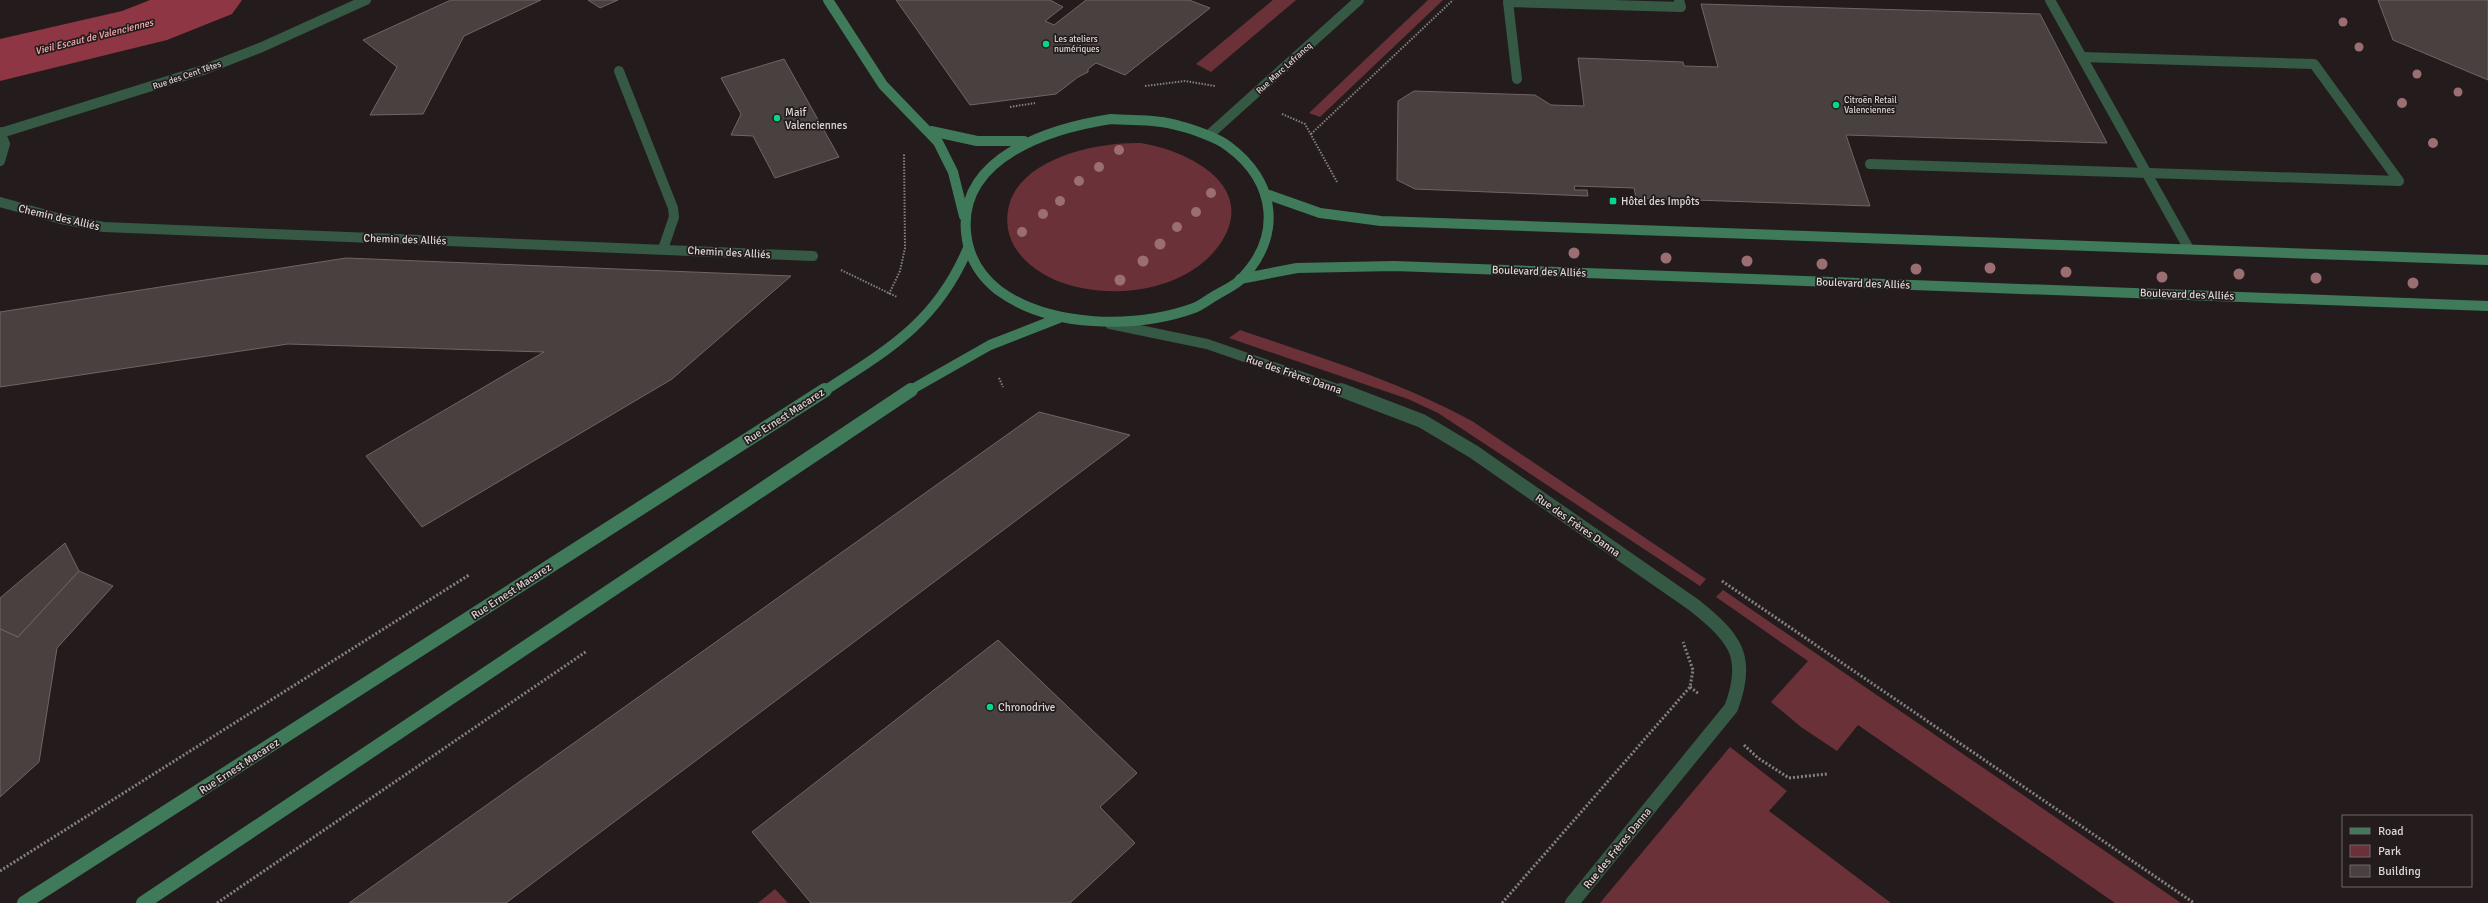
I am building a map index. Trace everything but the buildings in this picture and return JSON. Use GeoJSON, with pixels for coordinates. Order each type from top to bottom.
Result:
{"type":"FeatureCollection","features":[{"type":"Feature","properties":{"kind":"main road"},"geometry":{"type":"LineString","coordinates":[[828,0],[882,84],[894,99],[931,131],[952,164],[965,219],[968,248],[979,270],[999,290],[1027,307],[1060,318],[1110,324],[1173,315],[1210,300],[1240,279],[1259,257],[1266,244],[1272,220],[1269,196],[1264,183],[1248,161],[1237,151],[1209,135],[1179,125],[1129,119],[1077,124],[1029,141],[1005,156],[985,175],[972,196],[965,219]]}},
{"type":"Feature","properties":{"kind":"main road"},"geometry":{"type":"LineString","coordinates":[[931,131],[970,142],[997,144],[1029,141]]}},
{"type":"Feature","properties":{"kind":"main road"},"geometry":{"type":"LineString","coordinates":[[1269,196],[1320,212],[1381,221],[2488,260]]}},
{"type":"Feature","properties":{"kind":"main road","name":"Rue Ernest Macarez"},"geometry":{"type":"LineString","coordinates":[[24,903],[892,347],[922,321],[942,296],[957,274],[968,248]]}},
{"type":"Feature","properties":{"kind":"main road","name":"Boulevard des Alliés"},"geometry":{"type":"LineString","coordinates":[[1240,279],[1284,268],[1332,265],[1394,266],[2488,306]]}},
{"type":"Feature","properties":{"kind":"main road"},"geometry":{"type":"LineString","coordinates":[[144,903],[924,381],[965,357],[1010,335],[1060,318]]}},
{"type":"Feature","properties":{"kind":"street","name":"Rue des Cent Têtes"},"geometry":{"type":"LineString","coordinates":[[1,133],[203,70],[366,0]]}},
{"type":"Feature","properties":{"kind":"street","name":"Rue Marc Lefrancq"},"geometry":{"type":"LineString","coordinates":[[1209,135],[1359,0]]}},
{"type":"Feature","properties":{"kind":"street"},"geometry":{"type":"LineString","coordinates":[[1518,79],[1505,1],[1681,7],[1679,0]]}},
{"type":"Feature","properties":{"kind":"street"},"geometry":{"type":"LineString","coordinates":[[2050,0],[2189,249]]}},
{"type":"Feature","properties":{"kind":"street"},"geometry":{"type":"LineString","coordinates":[[1870,164],[2399,181],[2314,64],[2082,57]]}},
{"type":"Feature","properties":{"kind":"street"},"geometry":{"type":"LineString","coordinates":[[618,71],[673,208],[674,217],[663,249]]}},
{"type":"Feature","properties":{"kind":"street"},"geometry":{"type":"LineString","coordinates":[[0,161],[5,144],[1,133]]}},
{"type":"Feature","properties":{"kind":"street","name":"Chemin des Alliés"},"geometry":{"type":"LineString","coordinates":[[0,202],[60,219],[104,227],[813,256]]}},
{"type":"Feature","properties":{"kind":"street","name":"Rue des Frères Danna"},"geometry":{"type":"LineString","coordinates":[[1110,324],[1207,344],[1385,405],[1422,421],[1474,452],[1694,606],[1724,630],[1732,640],[1740,664],[1739,688],[1731,708],[1572,903]]}},
{"type":"Feature","properties":{"kind":"path"},"geometry":{"type":"LineString","coordinates":[[1311,134],[1453,0]]}},
{"type":"Feature","properties":{"kind":"path"},"geometry":{"type":"LineString","coordinates":[[889,294],[900,271],[905,248],[904,153],[931,131]]}},
{"type":"Feature","properties":{"kind":"path"},"geometry":{"type":"LineString","coordinates":[[813,256],[900,299]]}},
{"type":"Feature","properties":{"kind":"path"},"geometry":{"type":"LineString","coordinates":[[1502,903],[1690,687],[1693,670],[1689,654],[1681,638]]}},
{"type":"Feature","properties":{"kind":"path"},"geometry":{"type":"LineString","coordinates":[[217,903],[592,647]]}},
{"type":"Feature","properties":{"kind":"path"},"geometry":{"type":"LineString","coordinates":[[1758,758],[1789,778],[1827,774]]}},
{"type":"Feature","properties":{"kind":"green space"},"geometry":{"type":"Polygon","coordinates":[[[1273,0],[1296,0],[1211,72],[1196,64],[1273,0]]]}},
{"type":"Feature","properties":{"kind":"green space"},"geometry":{"type":"Polygon","coordinates":[[[1428,0],[1443,0],[1320,117],[1309,113],[1428,0]]]}},
{"type":"Feature","properties":{"kind":"green space"},"geometry":{"type":"Polygon","coordinates":[[[1140,143],[1177,153],[1195,162],[1211,173],[1224,187],[1230,203],[1230,221],[1222,241],[1207,259],[1189,272],[1168,282],[1146,288],[1122,291],[1076,287],[1047,276],[1025,260],[1014,246],[1008,229],[1009,206],[1018,187],[1033,172],[1052,160],[1075,152],[1098,147],[1140,143]]]}},
{"type":"Feature","properties":{"kind":"green space"},"geometry":{"type":"Polygon","coordinates":[[[1240,330],[1329,360],[1387,382],[1472,421],[1706,579],[1700,586],[1438,413],[1408,399],[1229,338],[1240,330]]]}},
{"type":"Feature","properties":{"kind":"green space"},"geometry":{"type":"Polygon","coordinates":[[[1723,590],[2181,903],[2115,903],[1858,725],[1837,751],[1801,727],[1771,702],[1808,661],[1716,597],[1723,590]]]}},
{"type":"Feature","properties":{"kind":"green space"},"geometry":{"type":"Polygon","coordinates":[[[1730,747],[1787,791],[1769,811],[1891,903],[1600,903],[1730,747]]]}},
{"type":"Feature","properties":{"kind":"green space"},"geometry":{"type":"Polygon","coordinates":[[[775,889],[788,903],[758,903],[775,889]]]}},
{"type":"Feature","properties":{"kind":"waterway","name":"Vieil Escaut de Valenciennes"},"geometry":{"type":"LineString","coordinates":[[0,60],[143,26],[209,0]]}},
{"type":"Feature","properties":{"kind":"place","name":"Les ateliers numériques"},"geometry":{"type":"Point","coordinates":[1046,44]}},
{"type":"Feature","properties":{"kind":"place","name":"Citroën Retail Valenciennes"},"geometry":{"type":"Point","coordinates":[1836,105]}},
{"type":"Feature","properties":{"kind":"place","name":"Maif Valenciennes"},"geometry":{"type":"Point","coordinates":[777,118]}},
{"type":"Feature","properties":{"kind":"place","name":"Hôtel des Impôts"},"geometry":{"type":"Point","coordinates":[1613,201]}},
{"type":"Feature","properties":{"kind":"place","name":"Chronodrive"},"geometry":{"type":"Point","coordinates":[990,707]}}]}
